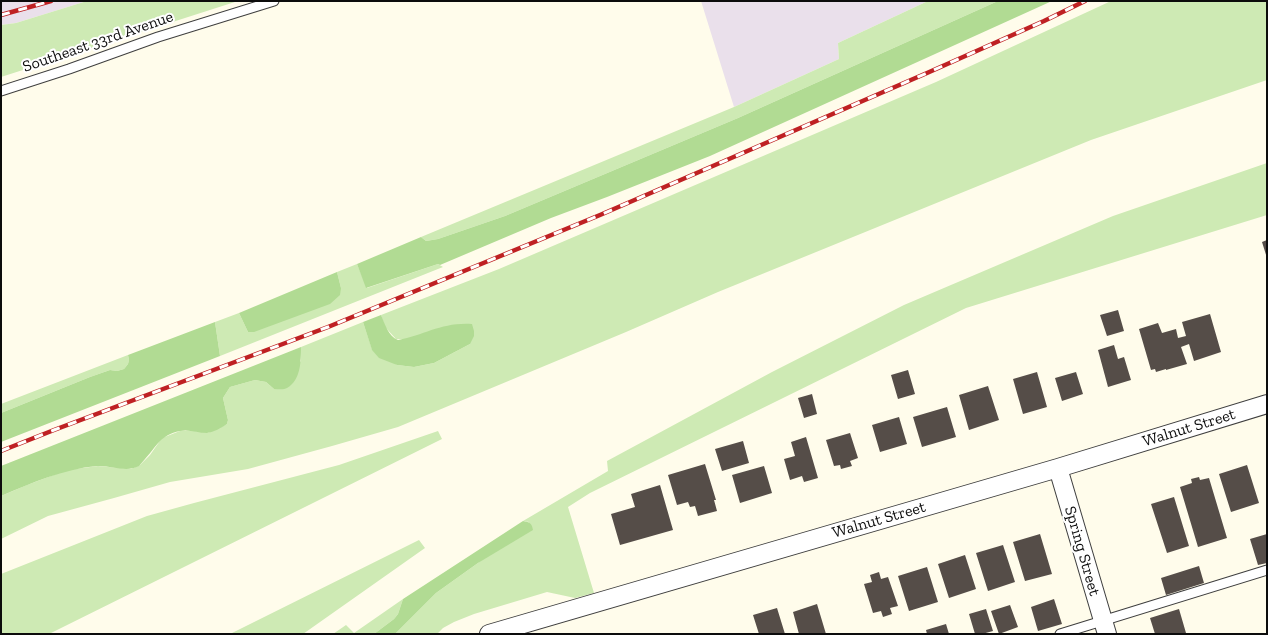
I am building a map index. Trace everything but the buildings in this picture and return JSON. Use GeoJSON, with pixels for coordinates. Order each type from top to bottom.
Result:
{"type":"FeatureCollection","features":[{"type":"Feature","properties":{"kind":"street","name":"Walnut Street"},"geometry":{"type":"LineString","coordinates":[[489,634],[1058,468],[1267,404]]}},
{"type":"Feature","properties":{"kind":"street","name":"Spring Street"},"geometry":{"type":"LineString","coordinates":[[1058,468],[1104,627]]}},
{"type":"Feature","properties":{"kind":"lane","name":"Southeast 33rd Avenue"},"geometry":{"type":"LineString","coordinates":[[1,91],[69,69],[158,37],[274,1]]}},
{"type":"Feature","properties":{"kind":"lane"},"geometry":{"type":"LineString","coordinates":[[1060,634],[1104,627],[1267,570]]}},
{"type":"Feature","properties":{"kind":"shaded area"},"geometry":{"type":"Polygon","coordinates":[[[1,1],[87,1],[16,23],[1,25],[1,1]]]}},
{"type":"Feature","properties":{"kind":"shaded area"},"geometry":{"type":"Polygon","coordinates":[[[701,1],[928,1],[838,43],[839,59],[734,107],[701,1]]]}},
{"type":"Feature","properties":{"kind":"green space"},"geometry":{"type":"Polygon","coordinates":[[[87,1],[238,1],[1,77],[1,25],[16,23],[87,1]]]}},
{"type":"Feature","properties":{"kind":"green space"},"geometry":{"type":"Polygon","coordinates":[[[928,1],[998,1],[738,118],[505,216],[438,239],[426,241],[421,237],[734,107],[839,59],[838,43],[928,1]]]}},
{"type":"Feature","properties":{"kind":"green space"},"geometry":{"type":"Polygon","coordinates":[[[998,1],[1052,1],[710,156],[551,218],[440,265],[438,264],[366,288],[357,264],[421,237],[426,241],[438,239],[505,216],[738,118],[998,1]]]}},
{"type":"Feature","properties":{"kind":"green space"},"geometry":{"type":"Polygon","coordinates":[[[1111,1],[1267,1],[1267,80],[1091,140],[718,292],[398,427],[248,469],[170,482],[48,516],[1,539],[1,496],[67,470],[98,466],[131,469],[140,465],[150,455],[162,438],[180,431],[208,433],[227,424],[228,420],[223,398],[230,387],[255,380],[266,382],[274,389],[301,361],[301,347],[363,322],[372,349],[397,365],[414,367],[434,363],[470,344],[396,339],[385,327],[381,315],[499,269],[936,82],[1111,1]]]}},
{"type":"Feature","properties":{"kind":"green space"},"geometry":{"type":"Polygon","coordinates":[[[1267,163],[1267,215],[966,308],[590,493],[568,507],[594,593],[575,598],[547,592],[474,614],[454,622],[443,628],[437,634],[395,634],[436,593],[478,563],[529,522],[523,521],[608,471],[607,461],[772,372],[904,305],[1113,216],[1267,163]]]}},
{"type":"Feature","properties":{"kind":"green space"},"geometry":{"type":"Polygon","coordinates":[[[357,264],[367,288],[438,264],[443,267],[220,356],[215,322],[239,313],[248,332],[341,288],[337,272],[357,264]]]}},
{"type":"Feature","properties":{"kind":"green space"},"geometry":{"type":"Polygon","coordinates":[[[337,272],[341,288],[340,295],[330,304],[254,332],[248,332],[239,313],[337,272]]]}},
{"type":"Feature","properties":{"kind":"green space"},"geometry":{"type":"Polygon","coordinates":[[[381,315],[389,333],[398,340],[443,327],[461,324],[472,324],[474,336],[470,344],[434,363],[414,367],[397,365],[379,358],[372,350],[363,322],[381,315]]]}},
{"type":"Feature","properties":{"kind":"green space"},"geometry":{"type":"Polygon","coordinates":[[[215,322],[220,356],[1,442],[1,413],[90,377],[110,370],[117,371],[124,369],[128,364],[128,355],[215,322]]]}},
{"type":"Feature","properties":{"kind":"green space"},"geometry":{"type":"Polygon","coordinates":[[[301,347],[298,375],[292,385],[287,388],[274,389],[266,382],[255,380],[230,387],[223,398],[228,420],[227,424],[217,430],[207,433],[183,431],[168,435],[163,438],[139,466],[134,468],[124,469],[97,466],[72,470],[48,477],[1,496],[1,466],[301,347]]]}},
{"type":"Feature","properties":{"kind":"green space"},"geometry":{"type":"Polygon","coordinates":[[[128,355],[128,364],[124,369],[117,371],[110,370],[90,377],[1,413],[1,404],[128,355]]]}},
{"type":"Feature","properties":{"kind":"green space"},"geometry":{"type":"Polygon","coordinates":[[[438,431],[442,439],[49,634],[1,634],[1,574],[147,516],[339,465],[438,431]]]}},
{"type":"Feature","properties":{"kind":"green space"},"geometry":{"type":"Polygon","coordinates":[[[523,521],[530,523],[533,530],[478,563],[436,593],[395,634],[374,634],[394,619],[398,614],[403,599],[523,521]]]}},
{"type":"Feature","properties":{"kind":"green space"},"geometry":{"type":"Polygon","coordinates":[[[419,540],[425,548],[303,634],[230,634],[419,540]]]}},
{"type":"Feature","properties":{"kind":"green space"},"geometry":{"type":"Polygon","coordinates":[[[403,599],[398,614],[394,619],[374,634],[333,634],[346,625],[354,633],[403,599]]]}},
{"type":"Feature","properties":{"kind":"railway"},"geometry":{"type":"LineString","coordinates":[[1,15],[51,1]]}},
{"type":"Feature","properties":{"kind":"railway"},"geometry":{"type":"LineString","coordinates":[[1,451],[328,327],[600,215],[927,73],[1085,1]]}}]}
